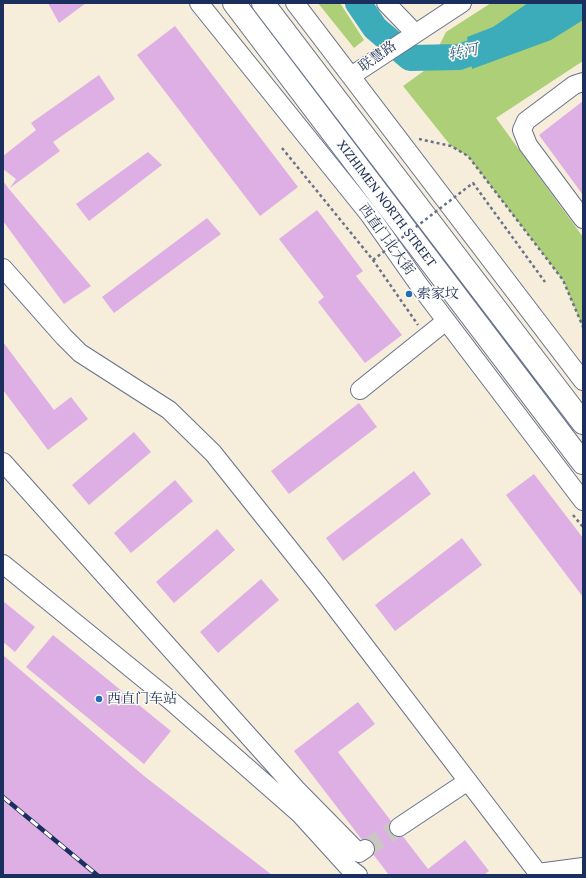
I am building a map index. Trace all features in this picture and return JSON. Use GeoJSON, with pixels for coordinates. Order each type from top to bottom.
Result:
{"type":"FeatureCollection","features":[{"type":"Feature","properties":{"kind":"highway","name":"XIZHIMEN NORTH STREET"},"geometry":{"type":"LineString","coordinates":[[234,3],[583,463]]}},
{"type":"Feature","properties":{"kind":"highway","name":"XIZHIMEN NORTH STREET"},"geometry":{"type":"LineString","coordinates":[[263,3],[583,423]]}},
{"type":"Feature","properties":{"kind":"street","name":"西直门北大街"},"geometry":{"type":"LineString","coordinates":[[198,3],[368,214],[446,321],[583,500]]}},
{"type":"Feature","properties":{"kind":"street"},"geometry":{"type":"LineString","coordinates":[[295,3],[583,381]]}},
{"type":"Feature","properties":{"kind":"street"},"geometry":{"type":"LineString","coordinates":[[386,3],[410,36]]}},
{"type":"Feature","properties":{"kind":"street","name":"联慧路"},"geometry":{"type":"LineString","coordinates":[[351,76],[462,3]]}},
{"type":"Feature","properties":{"kind":"street"},"geometry":{"type":"LineString","coordinates":[[583,82],[574,85],[528,120],[523,124],[522,130],[528,145],[583,219]]}},
{"type":"Feature","properties":{"kind":"street"},"geometry":{"type":"LineString","coordinates":[[3,268],[80,353],[169,410],[213,453],[319,586],[538,874],[583,867]]}},
{"type":"Feature","properties":{"kind":"street"},"geometry":{"type":"LineString","coordinates":[[360,390],[446,321]]}},
{"type":"Feature","properties":{"kind":"street"},"geometry":{"type":"LineString","coordinates":[[3,462],[296,789],[359,853],[365,849]]}},
{"type":"Feature","properties":{"kind":"street"},"geometry":{"type":"LineString","coordinates":[[3,564],[170,700],[300,814],[349,868],[358,875]]}},
{"type":"Feature","properties":{"kind":"street"},"geometry":{"type":"LineString","coordinates":[[399,827],[468,781]]}},
{"type":"Feature","properties":{"kind":"path"},"geometry":{"type":"LineString","coordinates":[[394,133],[451,146],[468,156],[563,280],[583,327]]}},
{"type":"Feature","properties":{"kind":"path"},"geometry":{"type":"LineString","coordinates":[[282,148],[373,260],[404,307],[427,336]]}},
{"type":"Feature","properties":{"kind":"path"},"geometry":{"type":"LineString","coordinates":[[373,260],[473,183],[545,282]]}},
{"type":"Feature","properties":{"kind":"green space"},"geometry":{"type":"Polygon","coordinates":[[[318,3],[340,3],[364,40],[354,48],[318,3]]]}},
{"type":"Feature","properties":{"kind":"green space"},"geometry":{"type":"Polygon","coordinates":[[[491,3],[583,3],[583,61],[496,118],[583,237],[583,327],[563,280],[468,156],[451,146],[403,86],[428,68],[446,32],[491,3]]]}},
{"type":"Feature","properties":{"kind":"water"},"geometry":{"type":"Polygon","coordinates":[[[528,3],[583,3],[583,20],[551,40],[472,69],[467,37],[493,27],[528,3]]]}},
{"type":"Feature","properties":{"kind":"building"},"geometry":{"type":"Polygon","coordinates":[[[48,3],[86,3],[59,23],[48,3]]]}},
{"type":"Feature","properties":{"kind":"building"},"geometry":{"type":"Polygon","coordinates":[[[175,26],[298,187],[260,216],[137,55],[175,26]]]}},
{"type":"Feature","properties":{"kind":"building"},"geometry":{"type":"Polygon","coordinates":[[[99,75],[115,99],[53,142],[60,151],[10,188],[16,179],[3,169],[3,156],[36,130],[31,123],[99,75]]]}},
{"type":"Feature","properties":{"kind":"building"},"geometry":{"type":"Polygon","coordinates":[[[583,101],[583,195],[539,135],[583,101]]]}},
{"type":"Feature","properties":{"kind":"building"},"geometry":{"type":"Polygon","coordinates":[[[148,152],[162,165],[89,221],[76,204],[148,152]]]}},
{"type":"Feature","properties":{"kind":"building"},"geometry":{"type":"Polygon","coordinates":[[[3,181],[91,286],[64,304],[3,221],[3,181]]]}},
{"type":"Feature","properties":{"kind":"building"},"geometry":{"type":"Polygon","coordinates":[[[317,210],[363,271],[356,276],[402,335],[365,363],[318,302],[324,297],[279,239],[317,210]]]}},
{"type":"Feature","properties":{"kind":"building"},"geometry":{"type":"Polygon","coordinates":[[[207,218],[221,234],[114,313],[102,297],[207,218]]]}},
{"type":"Feature","properties":{"kind":"building"},"geometry":{"type":"Polygon","coordinates":[[[3,342],[54,410],[71,397],[88,419],[48,450],[3,390],[3,342]]]}},
{"type":"Feature","properties":{"kind":"building"},"geometry":{"type":"Polygon","coordinates":[[[359,403],[377,427],[289,494],[271,471],[359,403]]]}},
{"type":"Feature","properties":{"kind":"building"},"geometry":{"type":"Polygon","coordinates":[[[134,432],[151,452],[89,505],[72,485],[134,432]]]}},
{"type":"Feature","properties":{"kind":"building"},"geometry":{"type":"Polygon","coordinates":[[[414,471],[431,494],[343,561],[326,538],[414,471]]]}},
{"type":"Feature","properties":{"kind":"building"},"geometry":{"type":"Polygon","coordinates":[[[534,474],[583,538],[583,597],[506,495],[534,474]]]}},
{"type":"Feature","properties":{"kind":"building"},"geometry":{"type":"Polygon","coordinates":[[[175,480],[193,501],[131,553],[114,533],[175,480]]]}},
{"type":"Feature","properties":{"kind":"building"},"geometry":{"type":"Polygon","coordinates":[[[217,529],[235,550],[174,603],[156,582],[217,529]]]}},
{"type":"Feature","properties":{"kind":"building"},"geometry":{"type":"Polygon","coordinates":[[[462,538],[482,565],[395,631],[375,605],[462,538]]]}},
{"type":"Feature","properties":{"kind":"building"},"geometry":{"type":"Polygon","coordinates":[[[261,579],[279,600],[218,653],[200,632],[261,579]]]}},
{"type":"Feature","properties":{"kind":"building"},"geometry":{"type":"Polygon","coordinates":[[[3,601],[35,627],[15,652],[3,642],[3,601]]]}},
{"type":"Feature","properties":{"kind":"building","name":"西直门车站"},"geometry":{"type":"Polygon","coordinates":[[[53,635],[171,731],[144,764],[26,667],[53,635]]]}},
{"type":"Feature","properties":{"kind":"building"},"geometry":{"type":"Polygon","coordinates":[[[3,655],[144,776],[272,875],[3,875],[3,655]]]}},
{"type":"Feature","properties":{"kind":"building"},"geometry":{"type":"Polygon","coordinates":[[[358,702],[375,724],[338,752],[428,869],[465,840],[489,871],[484,875],[389,875],[294,751],[358,702]]]}},
{"type":"Feature","properties":{"kind":"waterway","name":"转河"},"geometry":{"type":"LineString","coordinates":[[358,3],[375,28],[410,58],[459,57],[503,42]]}},
{"type":"Feature","properties":{"kind":"tunnel"},"geometry":{"type":"LineString","coordinates":[[365,849],[399,827]]}},
{"type":"Feature","properties":{"kind":"railway"},"geometry":{"type":"LineString","coordinates":[[3,797],[97,875]]}},
{"type":"Feature","properties":{"kind":"place","name":"索家坟"},"geometry":{"type":"Point","coordinates":[409,294]}},
{"type":"Feature","properties":{"kind":"place","name":"西直门车站"},"geometry":{"type":"Point","coordinates":[99,699]}}]}
